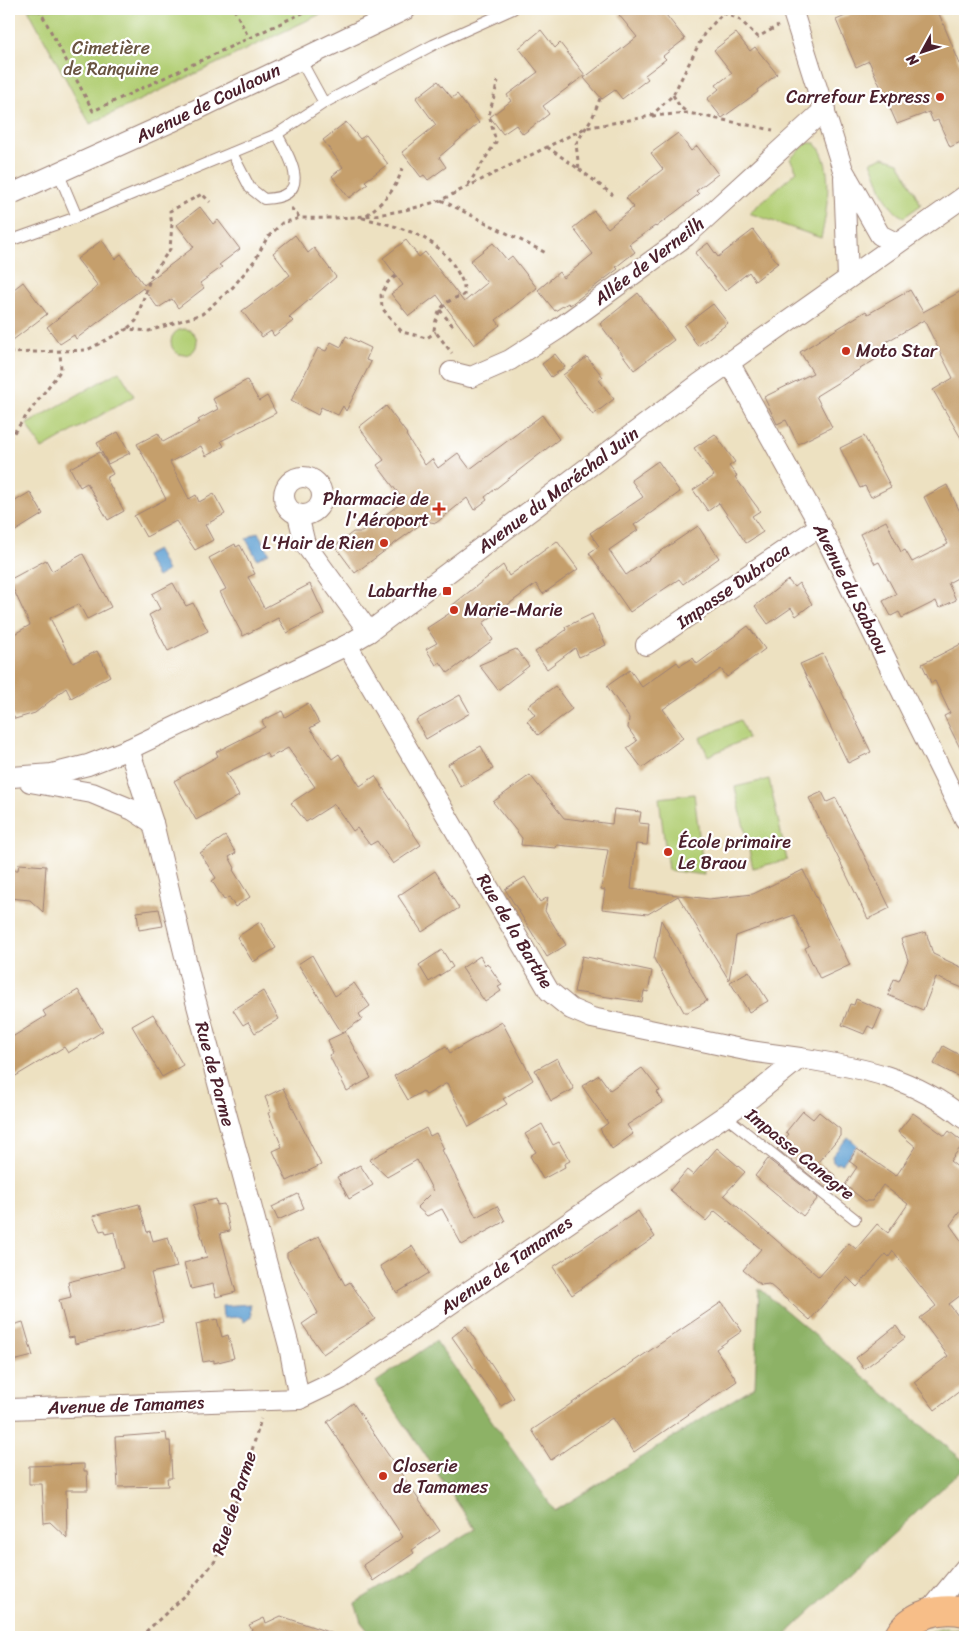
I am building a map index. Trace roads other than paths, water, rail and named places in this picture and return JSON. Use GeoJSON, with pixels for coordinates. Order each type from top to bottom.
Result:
{"type":"FeatureCollection","features":[{"type":"Feature","properties":{"kind":"main road"},"geometry":{"type":"LineString","coordinates":[[898,1637],[912,1621],[929,1612],[951,1609],[965,1612]]}},
{"type":"Feature","properties":{"kind":"street","name":"Avenue de Coulaoun"},"geometry":{"type":"LineString","coordinates":[[9,195],[171,122],[406,9]]}},
{"type":"Feature","properties":{"kind":"street"},"geometry":{"type":"LineString","coordinates":[[787,17],[825,109],[843,170],[880,235],[896,243]]}},
{"type":"Feature","properties":{"kind":"street","name":"Allée de Verneilh"},"geometry":{"type":"LineString","coordinates":[[451,372],[471,377],[510,360],[558,329],[686,236],[825,109]]}},
{"type":"Feature","properties":{"kind":"street"},"geometry":{"type":"LineString","coordinates":[[843,170],[848,277]]}},
{"type":"Feature","properties":{"kind":"street","name":"Avenue du Maréchal Juin"},"geometry":{"type":"LineString","coordinates":[[10,777],[52,774],[88,765],[130,749],[346,645],[369,632],[729,362],[896,243],[963,203]]}},
{"type":"Feature","properties":{"kind":"street","name":"Avenue du Sabaou"},"geometry":{"type":"LineString","coordinates":[[729,362],[820,526],[965,819]]}},
{"type":"Feature","properties":{"kind":"street"},"geometry":{"type":"LineString","coordinates":[[298,515],[305,544],[369,632]]}},
{"type":"Feature","properties":{"kind":"street","name":"Impasse Dubroca"},"geometry":{"type":"LineString","coordinates":[[646,646],[820,526]]}},
{"type":"Feature","properties":{"kind":"street","name":"Rue de la Barthe"},"geometry":{"type":"LineString","coordinates":[[346,645],[549,991],[571,1009],[592,1018],[750,1050],[800,1058]]}},
{"type":"Feature","properties":{"kind":"street","name":"Rue de Parme"},"geometry":{"type":"LineString","coordinates":[[130,749],[154,823],[195,998],[289,1346],[299,1398]]}},
{"type":"Feature","properties":{"kind":"street"},"geometry":{"type":"LineString","coordinates":[[10,777],[45,786],[92,793],[133,810],[154,823]]}},
{"type":"Feature","properties":{"kind":"street"},"geometry":{"type":"LineString","coordinates":[[800,1058],[855,1066],[899,1079],[965,1119]]}},
{"type":"Feature","properties":{"kind":"street","name":"Avenue de Tamames"},"geometry":{"type":"LineString","coordinates":[[9,1409],[299,1398],[341,1379],[726,1116],[800,1058]]}},
{"type":"Feature","properties":{"kind":"street"},"geometry":{"type":"LineString","coordinates":[[929,1612],[965,1568]]}},
{"type":"Feature","properties":{"kind":"lane"},"geometry":{"type":"LineString","coordinates":[[9,241],[77,217],[277,134],[324,103],[433,44],[513,9]]}},
{"type":"Feature","properties":{"kind":"lane"},"geometry":{"type":"LineString","coordinates":[[300,59],[324,103]]}},
{"type":"Feature","properties":{"kind":"lane"},"geometry":{"type":"LineString","coordinates":[[232,153],[250,188],[264,199],[281,197],[293,185],[295,172],[292,159],[277,134]]}},
{"type":"Feature","properties":{"kind":"lane"},"geometry":{"type":"LineString","coordinates":[[58,172],[77,217]]}},
{"type":"Feature","properties":{"kind":"lane","name":"Impasse Canegre"},"geometry":{"type":"LineString","coordinates":[[726,1116],[855,1219]]}},
{"type":"Feature","properties":{"kind":"water"},"geometry":{"type":"Polygon","coordinates":[[[258,532],[269,553],[257,559],[246,539],[258,532]]]}},
{"type":"Feature","properties":{"kind":"water"},"geometry":{"type":"Polygon","coordinates":[[[157,550],[167,571],[157,577],[145,556],[157,550]]]}},
{"type":"Feature","properties":{"kind":"water"},"geometry":{"type":"Polygon","coordinates":[[[848,1137],[857,1145],[842,1164],[836,1164],[833,1162],[832,1156],[848,1137]]]}},
{"type":"Feature","properties":{"kind":"water"},"geometry":{"type":"Polygon","coordinates":[[[250,1304],[251,1317],[244,1322],[241,1317],[223,1318],[222,1306],[250,1304]]]}},
{"type":"Feature","properties":{"kind":"place","name":"Carrefour Express"},"geometry":{"type":"Point","coordinates":[940,97]}},
{"type":"Feature","properties":{"kind":"place","name":"Moto Star"},"geometry":{"type":"Point","coordinates":[846,351]}},
{"type":"Feature","properties":{"kind":"place","name":"Pharmacie de l'Aéroport"},"geometry":{"type":"Point","coordinates":[439,509]}},
{"type":"Feature","properties":{"kind":"place","name":"L'Hair de Rien"},"geometry":{"type":"Point","coordinates":[384,543]}},
{"type":"Feature","properties":{"kind":"place","name":"Labarthe"},"geometry":{"type":"Point","coordinates":[447,591]}},
{"type":"Feature","properties":{"kind":"place","name":"Marie-Marie"},"geometry":{"type":"Point","coordinates":[454,610]}},
{"type":"Feature","properties":{"kind":"place","name":"École primaire Le Braou"},"geometry":{"type":"Point","coordinates":[668,852]}},
{"type":"Feature","properties":{"kind":"place","name":"Closerie de Tamames"},"geometry":{"type":"Point","coordinates":[383,1476]}},
{"type":"Feature","properties":{"kind":"park label","name":"Cimetière de Ranquine"},"geometry":{"type":"Point","coordinates":[111,58]}}]}
